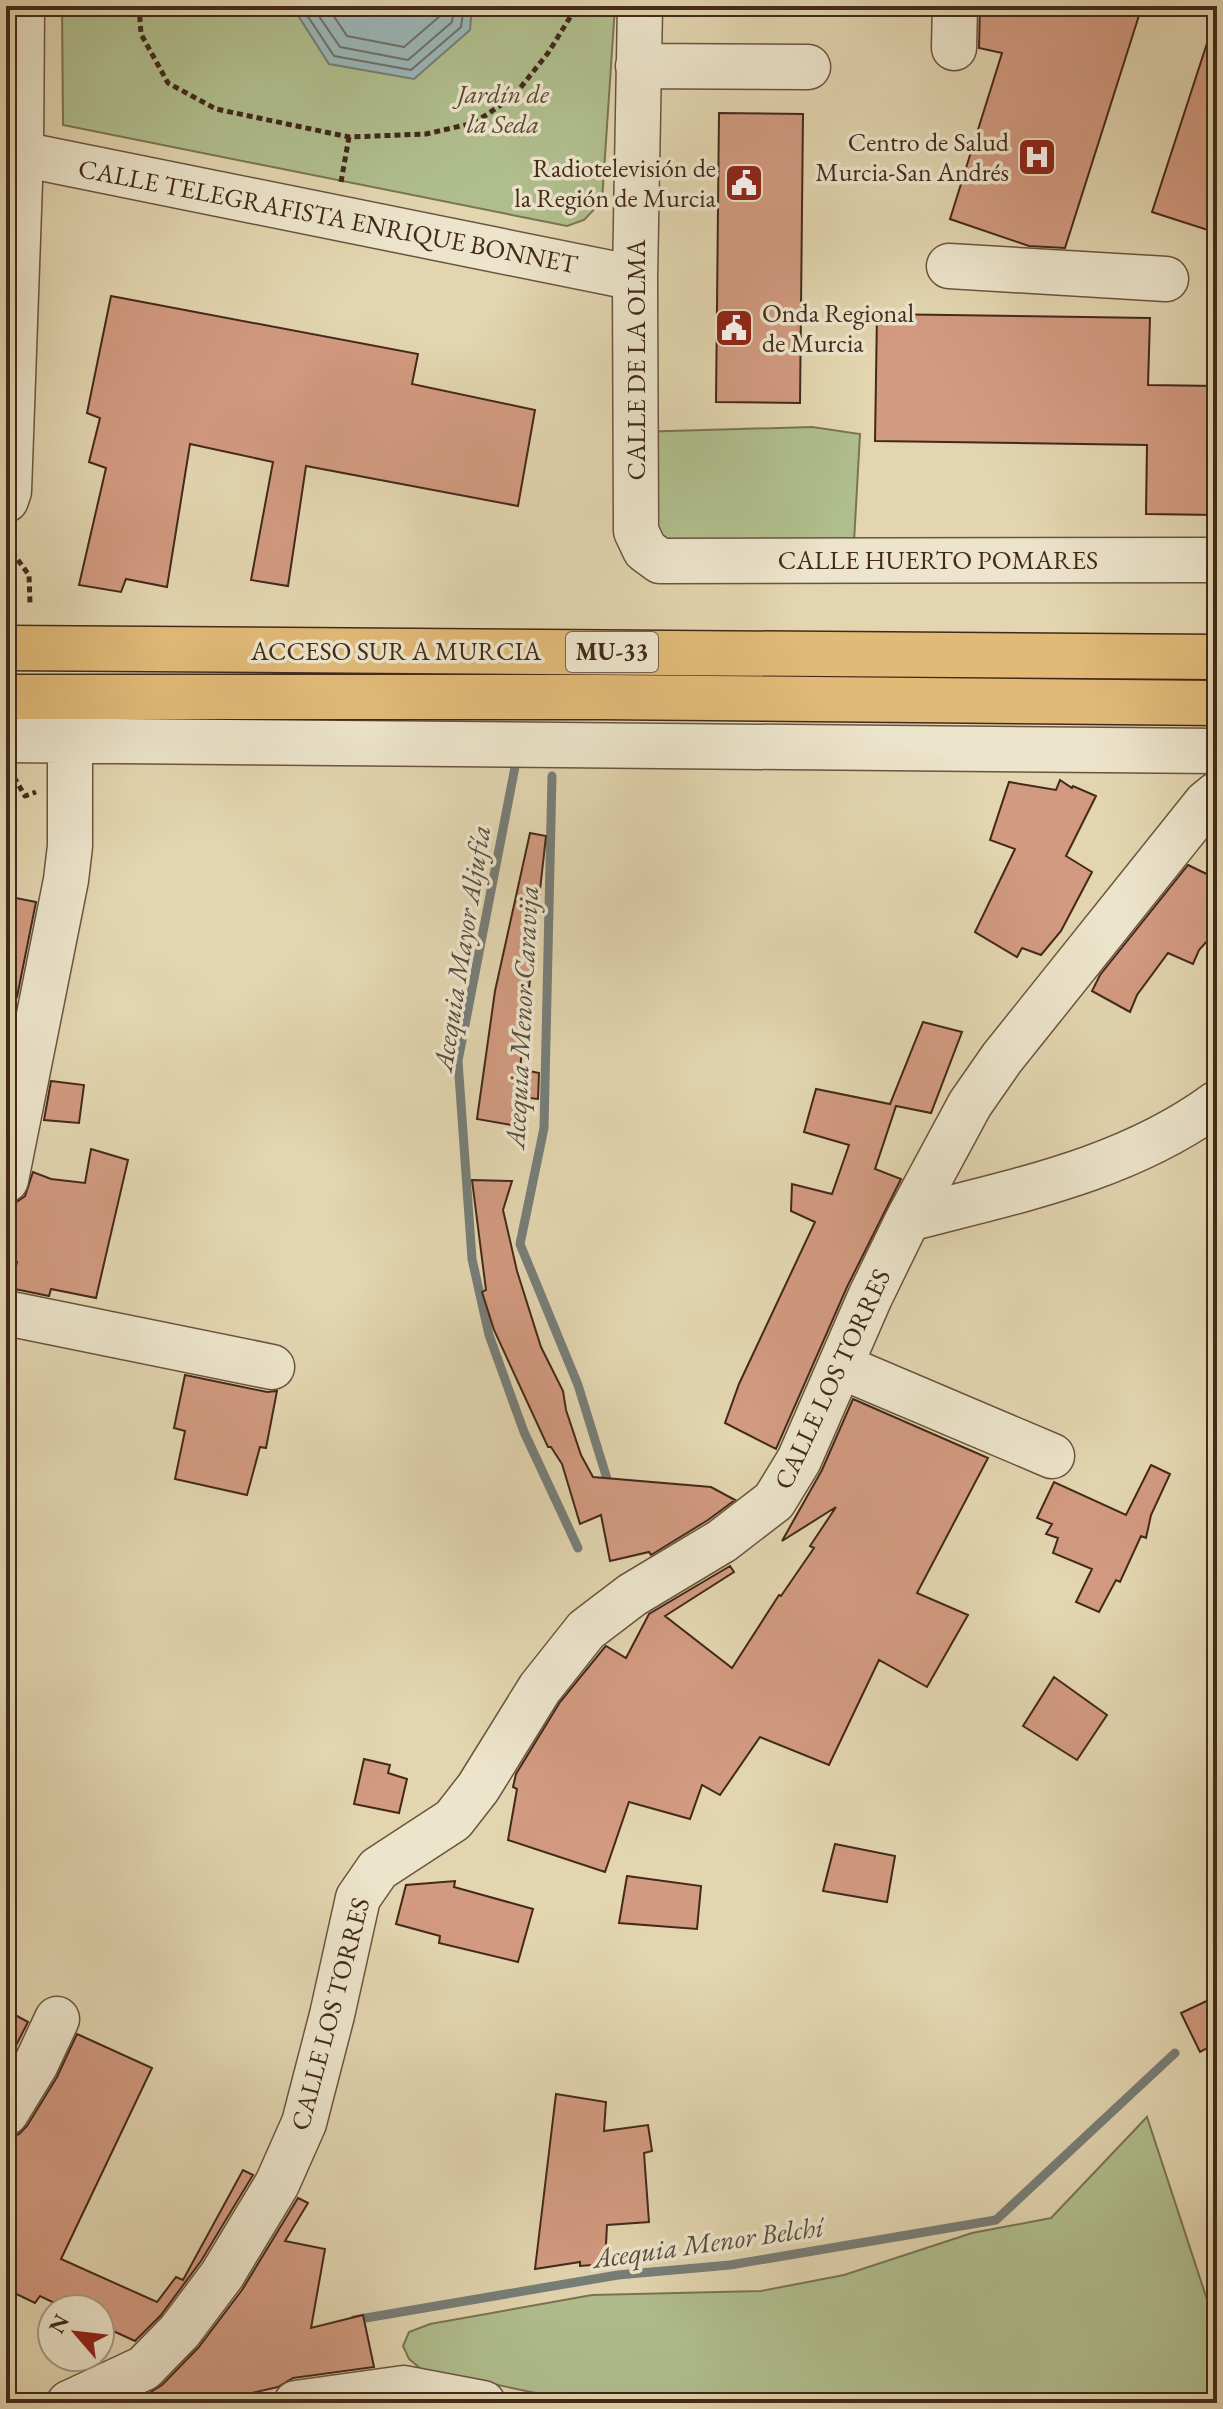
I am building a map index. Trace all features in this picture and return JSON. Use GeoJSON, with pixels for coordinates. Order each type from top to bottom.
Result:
{"type":"FeatureCollection","features":[{"type":"Feature","properties":{"kind":"highway","name":"ACCESO SUR A MURCIA"},"geometry":{"type":"LineString","coordinates":[[6,648],[1217,657]]}},
{"type":"Feature","properties":{"kind":"highway","name":"ACCESO SUR A MURCIA"},"geometry":{"type":"LineString","coordinates":[[6,697],[616,697],[1217,703]]}},
{"type":"Feature","properties":{"kind":"street"},"geometry":{"type":"LineString","coordinates":[[6,500],[9,491],[16,137],[22,6]]}},
{"type":"Feature","properties":{"kind":"street","name":"CALLE DE LA OLMA"},"geometry":{"type":"LineString","coordinates":[[640,6],[635,278],[636,531],[645,550],[660,561]]}},
{"type":"Feature","properties":{"kind":"street"},"geometry":{"type":"LineString","coordinates":[[638,66],[808,67]]}},
{"type":"Feature","properties":{"kind":"street","name":"CALLE TELEGRAFISTA ENRIQUE BONNET"},"geometry":{"type":"LineString","coordinates":[[16,137],[635,278]]}},
{"type":"Feature","properties":{"kind":"street"},"geometry":{"type":"LineString","coordinates":[[949,266],[1166,279]]}},
{"type":"Feature","properties":{"kind":"street","name":"CALLE HUERTO POMARES"},"geometry":{"type":"LineString","coordinates":[[660,561],[1217,560]]}},
{"type":"Feature","properties":{"kind":"street"},"geometry":{"type":"LineString","coordinates":[[7,750],[70,741],[1217,751]]}},
{"type":"Feature","properties":{"kind":"street"},"geometry":{"type":"LineString","coordinates":[[6,1180],[66,880],[70,846],[70,741]]}},
{"type":"Feature","properties":{"kind":"street"},"geometry":{"type":"LineString","coordinates":[[1166,751],[1190,758],[1206,773],[1211,799]]}},
{"type":"Feature","properties":{"kind":"street","name":"CALLE LOS TORRES"},"geometry":{"type":"LineString","coordinates":[[69,2403],[138,2385],[222,2275],[277,2184],[304,2123],[358,1898],[378,1869],[453,1820],[478,1788],[540,1688],[586,1630],[632,1595],[722,1541],[774,1501],[799,1460],[908,1219],[970,1104],[1002,1058],[1211,799]]}},
{"type":"Feature","properties":{"kind":"street"},"geometry":{"type":"LineString","coordinates":[[908,1219],[1062,1179],[1134,1152],[1186,1126],[1217,1103]]}},
{"type":"Feature","properties":{"kind":"street"},"geometry":{"type":"LineString","coordinates":[[7,1312],[272,1367]]}},
{"type":"Feature","properties":{"kind":"street"},"geometry":{"type":"LineString","coordinates":[[840,1366],[1052,1456]]}},
{"type":"Feature","properties":{"kind":"street"},"geometry":{"type":"LineString","coordinates":[[6,2113],[36,2064],[57,2019]]}},
{"type":"Feature","properties":{"kind":"street"},"geometry":{"type":"LineString","coordinates":[[296,2403],[404,2388],[483,2403]]}},
{"type":"Feature","properties":{"kind":"path"},"geometry":{"type":"LineString","coordinates":[[139,6],[141,34],[168,83],[216,109],[349,137],[426,134],[474,123],[513,97],[548,53],[577,6]]}},
{"type":"Feature","properties":{"kind":"path"},"geometry":{"type":"LineString","coordinates":[[6,544],[29,575],[30,604]]}},
{"type":"Feature","properties":{"kind":"path"},"geometry":{"type":"LineString","coordinates":[[7,750],[12,775],[25,796],[39,791]]}},
{"type":"Feature","properties":{"kind":"green space","name":"Jardín de la Seda"},"geometry":{"type":"Polygon","coordinates":[[[62,6],[615,6],[602,201],[584,220],[567,226],[63,125],[62,6]]]}},
{"type":"Feature","properties":{"kind":"green space"},"geometry":{"type":"Polygon","coordinates":[[[812,427],[860,434],[853,560],[660,561],[636,432],[812,427]]]}},
{"type":"Feature","properties":{"kind":"green space"},"geometry":{"type":"Polygon","coordinates":[[[1147,2117],[1217,2330],[1217,2403],[584,2403],[421,2369],[409,2359],[403,2346],[409,2332],[430,2324],[592,2295],[761,2291],[844,2275],[972,2233],[1051,2218],[1147,2117]]]}},
{"type":"Feature","properties":{"kind":"water"},"geometry":{"type":"Polygon","coordinates":[[[292,6],[472,6],[470,30],[414,79],[329,64],[292,6]]]}},
{"type":"Feature","properties":{"kind":"building","name":"Centro de Salud Murcia-San Andrés"},"geometry":{"type":"Polygon","coordinates":[[[980,6],[1142,6],[1065,248],[1029,246],[950,219],[1002,53],[979,48],[980,6]]]}},
{"type":"Feature","properties":{"kind":"building"},"geometry":{"type":"Polygon","coordinates":[[[1212,28],[1217,29],[1217,233],[1152,212],[1212,28]]]}},
{"type":"Feature","properties":{"kind":"building"},"geometry":{"type":"Polygon","coordinates":[[[719,113],[803,114],[800,403],[716,402],[719,113]]]}},
{"type":"Feature","properties":{"kind":"building"},"geometry":{"type":"Polygon","coordinates":[[[111,296],[418,354],[412,384],[535,410],[518,506],[306,466],[288,586],[251,580],[273,462],[190,444],[167,587],[126,579],[121,592],[79,585],[106,468],[89,462],[100,418],[87,413],[111,296]]]}},
{"type":"Feature","properties":{"kind":"building"},"geometry":{"type":"Polygon","coordinates":[[[877,314],[1150,318],[1148,385],[1217,386],[1217,515],[1146,514],[1147,445],[875,441],[877,314]]]}},
{"type":"Feature","properties":{"kind":"building"},"geometry":{"type":"Polygon","coordinates":[[[1060,780],[1072,788],[1096,796],[1066,856],[1092,872],[1061,931],[1041,955],[1022,948],[1017,957],[975,932],[1015,849],[990,840],[1009,782],[1056,790],[1060,780]]]}},
{"type":"Feature","properties":{"kind":"building"},"geometry":{"type":"Polygon","coordinates":[[[530,833],[546,836],[520,1069],[539,1073],[538,1099],[520,1097],[517,1126],[477,1119],[495,991],[530,833]]]}},
{"type":"Feature","properties":{"kind":"building"},"geometry":{"type":"Polygon","coordinates":[[[1188,865],[1217,879],[1217,930],[1199,950],[1193,964],[1168,953],[1137,995],[1130,1012],[1092,991],[1100,975],[1188,865]]]}},
{"type":"Feature","properties":{"kind":"building"},"geometry":{"type":"Polygon","coordinates":[[[6,896],[36,902],[17,997],[6,994],[6,896]]]}},
{"type":"Feature","properties":{"kind":"building"},"geometry":{"type":"Polygon","coordinates":[[[923,1022],[962,1032],[931,1113],[896,1106],[875,1169],[901,1179],[847,1287],[776,1449],[725,1423],[739,1384],[815,1222],[791,1211],[792,1184],[832,1194],[849,1145],[804,1132],[816,1089],[890,1104],[923,1022]]]}},
{"type":"Feature","properties":{"kind":"building"},"geometry":{"type":"Polygon","coordinates":[[[51,1081],[84,1085],[79,1123],[44,1120],[51,1081]]]}},
{"type":"Feature","properties":{"kind":"building"},"geometry":{"type":"Polygon","coordinates":[[[91,1149],[128,1160],[96,1298],[51,1289],[49,1296],[10,1288],[17,1262],[6,1259],[6,1204],[15,1203],[25,1196],[33,1172],[51,1179],[85,1183],[91,1149]]]}},
{"type":"Feature","properties":{"kind":"building"},"geometry":{"type":"Polygon","coordinates":[[[472,1180],[512,1181],[503,1210],[517,1271],[541,1347],[563,1391],[581,1455],[593,1477],[711,1487],[735,1500],[651,1555],[649,1552],[610,1561],[601,1515],[580,1524],[562,1464],[548,1447],[494,1330],[482,1292],[486,1290],[472,1180]]]}},
{"type":"Feature","properties":{"kind":"building"},"geometry":{"type":"Polygon","coordinates":[[[185,1375],[267,1392],[277,1391],[266,1448],[260,1447],[247,1495],[175,1479],[185,1431],[174,1428],[185,1375]]]}},
{"type":"Feature","properties":{"kind":"building"},"geometry":{"type":"Polygon","coordinates":[[[853,1399],[988,1458],[917,1593],[968,1615],[927,1687],[879,1660],[829,1765],[760,1737],[720,1795],[702,1785],[690,1819],[629,1802],[605,1872],[508,1840],[517,1789],[513,1787],[516,1774],[560,1702],[606,1646],[626,1658],[649,1614],[730,1566],[734,1572],[665,1616],[732,1668],[814,1548],[810,1546],[836,1507],[782,1541],[822,1470],[853,1399]]]}},
{"type":"Feature","properties":{"kind":"building"},"geometry":{"type":"Polygon","coordinates":[[[1151,1465],[1170,1474],[1151,1515],[1146,1538],[1141,1536],[1120,1582],[1116,1580],[1099,1612],[1076,1602],[1092,1569],[1053,1553],[1058,1538],[1046,1534],[1052,1524],[1037,1518],[1054,1482],[1126,1515],[1151,1465]]]}},
{"type":"Feature","properties":{"kind":"building"},"geometry":{"type":"Polygon","coordinates":[[[1054,1677],[1107,1715],[1077,1760],[1023,1726],[1054,1677]]]}},
{"type":"Feature","properties":{"kind":"building"},"geometry":{"type":"Polygon","coordinates":[[[364,1759],[390,1765],[388,1773],[407,1779],[399,1813],[354,1804],[364,1759]]]}},
{"type":"Feature","properties":{"kind":"building"},"geometry":{"type":"Polygon","coordinates":[[[835,1844],[895,1856],[887,1902],[823,1891],[835,1844]]]}},
{"type":"Feature","properties":{"kind":"building"},"geometry":{"type":"Polygon","coordinates":[[[627,1876],[701,1886],[697,1929],[619,1923],[627,1876]]]}},
{"type":"Feature","properties":{"kind":"building"},"geometry":{"type":"Polygon","coordinates":[[[455,1881],[454,1887],[533,1909],[518,1962],[439,1943],[440,1936],[396,1924],[406,1885],[455,1881]]]}},
{"type":"Feature","properties":{"kind":"building"},"geometry":{"type":"Polygon","coordinates":[[[1217,1996],[1217,2043],[1200,2052],[1181,2013],[1217,1996]]]}},
{"type":"Feature","properties":{"kind":"building"},"geometry":{"type":"Polygon","coordinates":[[[6,2010],[28,2022],[6,2065],[6,2010]]]}},
{"type":"Feature","properties":{"kind":"building"},"geometry":{"type":"Polygon","coordinates":[[[77,2034],[152,2068],[61,2259],[157,2302],[176,2277],[183,2280],[243,2170],[253,2175],[201,2261],[161,2315],[135,2341],[116,2332],[116,2293],[36,2293],[35,2303],[6,2289],[6,2138],[19,2134],[27,2126],[57,2077],[77,2034]]]}},
{"type":"Feature","properties":{"kind":"building"},"geometry":{"type":"Polygon","coordinates":[[[556,2094],[606,2102],[604,2131],[648,2125],[652,2151],[644,2153],[649,2222],[607,2225],[605,2264],[580,2266],[580,2262],[535,2269],[556,2094]]]}},
{"type":"Feature","properties":{"kind":"building"},"geometry":{"type":"Polygon","coordinates":[[[298,2198],[308,2203],[285,2241],[325,2249],[311,2328],[363,2315],[374,2367],[293,2378],[278,2387],[221,2400],[147,2403],[146,2395],[162,2385],[198,2348],[242,2290],[298,2198]]]}},
{"type":"Feature","properties":{"kind":"waterway","name":"Acequia Mayor Aljufía"},"geometry":{"type":"LineString","coordinates":[[515,767],[458,1061],[472,1259],[489,1335],[524,1432],[578,1548]]}},
{"type":"Feature","properties":{"kind":"waterway","name":"Acequia Menor Caravija"},"geometry":{"type":"LineString","coordinates":[[552,776],[544,1128],[520,1244],[578,1385],[608,1482]]}},
{"type":"Feature","properties":{"kind":"waterway","name":"Acequia Menor Belchí"},"geometry":{"type":"LineString","coordinates":[[354,2320],[618,2275],[730,2265],[996,2220],[1175,2053]]}},
{"type":"Feature","properties":{"kind":"place","name":"Centro de Salud Murcia-San Andrés"},"geometry":{"type":"Point","coordinates":[1037,157]}},
{"type":"Feature","properties":{"kind":"place","name":"Radiotelevisión de la Región de Murcia"},"geometry":{"type":"Point","coordinates":[744,183]}},
{"type":"Feature","properties":{"kind":"place","name":"Onda Regional de Murcia"},"geometry":{"type":"Point","coordinates":[734,328]}}]}
